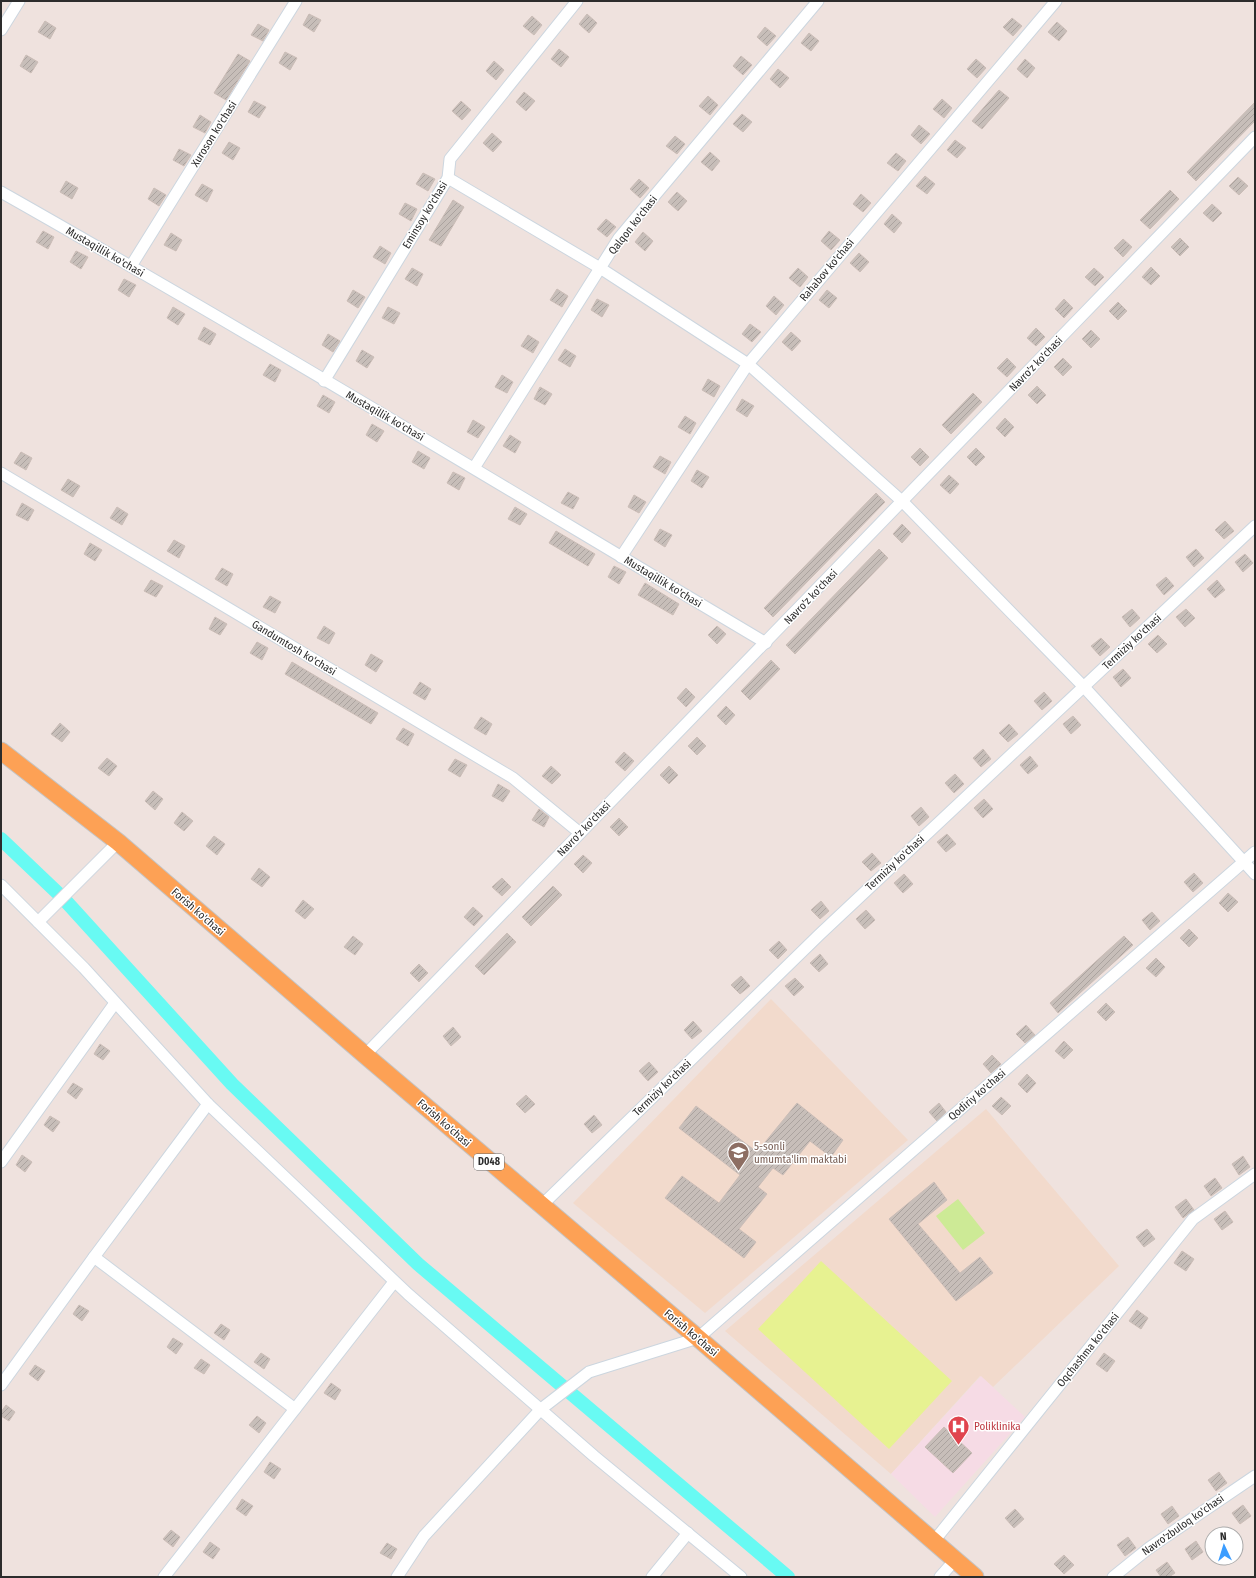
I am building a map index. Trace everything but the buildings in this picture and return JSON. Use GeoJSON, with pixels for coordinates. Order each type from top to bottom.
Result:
{"type":"FeatureCollection","features":[{"type":"Feature","properties":{"kind":"main road","name":"Forish ko'chasi"},"geometry":{"type":"LineString","coordinates":[[1,751],[118,842],[975,1577]]}},
{"type":"Feature","properties":{"kind":"street"},"geometry":{"type":"LineString","coordinates":[[1,30],[19,1]]}},
{"type":"Feature","properties":{"kind":"street","name":"Xuroson ko'chasi"},"geometry":{"type":"LineString","coordinates":[[131,266],[296,1]]}},
{"type":"Feature","properties":{"kind":"street","name":"Eminsoy ko'chasi"},"geometry":{"type":"LineString","coordinates":[[324,380],[448,178],[450,159],[578,1]]}},
{"type":"Feature","properties":{"kind":"street","name":"Qalqon ko'chasi"},"geometry":{"type":"LineString","coordinates":[[474,468],[619,238],[818,1]]}},
{"type":"Feature","properties":{"kind":"street","name":"Rahabov ko'chasi"},"geometry":{"type":"LineString","coordinates":[[621,557],[748,364],[1056,1]]}},
{"type":"Feature","properties":{"kind":"street","name":"Navro'z ko'chasi"},"geometry":{"type":"LineString","coordinates":[[365,1055],[1255,138]]}},
{"type":"Feature","properties":{"kind":"street"},"geometry":{"type":"LineString","coordinates":[[448,178],[600,268],[748,364],[902,502],[1084,687],[1255,874]]}},
{"type":"Feature","properties":{"kind":"street","name":"Mustaqillik ko'chasi"},"geometry":{"type":"LineString","coordinates":[[1,192],[131,266],[474,468],[766,643]]}},
{"type":"Feature","properties":{"kind":"street","name":"Gandumtosh ko'chasi"},"geometry":{"type":"LineString","coordinates":[[1,473],[513,778],[580,833]]}},
{"type":"Feature","properties":{"kind":"street","name":"Termiziy ko'chasi"},"geometry":{"type":"LineString","coordinates":[[541,1206],[819,935],[1255,526]]}},
{"type":"Feature","properties":{"kind":"street"},"geometry":{"type":"LineString","coordinates":[[38,922],[118,842]]}},
{"type":"Feature","properties":{"kind":"street","name":"Qodiriy ko'chasi"},"geometry":{"type":"LineString","coordinates":[[698,1338],[1255,852]]}},
{"type":"Feature","properties":{"kind":"street"},"geometry":{"type":"LineString","coordinates":[[1,885],[115,1003],[208,1104],[394,1282],[541,1410],[741,1577]]}},
{"type":"Feature","properties":{"kind":"street"},"geometry":{"type":"LineString","coordinates":[[1,1162],[115,1003]]}},
{"type":"Feature","properties":{"kind":"street"},"geometry":{"type":"LineString","coordinates":[[1,1385],[94,1256],[208,1104]]}},
{"type":"Feature","properties":{"kind":"street","name":"Oqchashma ko'chasi"},"geometry":{"type":"LineString","coordinates":[[934,1541],[1193,1219],[1255,1174]]}},
{"type":"Feature","properties":{"kind":"street"},"geometry":{"type":"LineString","coordinates":[[94,1256],[295,1409]]}},
{"type":"Feature","properties":{"kind":"street"},"geometry":{"type":"LineString","coordinates":[[164,1577],[394,1282]]}},
{"type":"Feature","properties":{"kind":"street"},"geometry":{"type":"LineString","coordinates":[[396,1577],[424,1536],[541,1410],[589,1372],[698,1338]]}},
{"type":"Feature","properties":{"kind":"street","name":"Navro'zbuloq ko'chasi"},"geometry":{"type":"LineString","coordinates":[[1113,1577],[1149,1548],[1255,1476]]}},
{"type":"Feature","properties":{"kind":"street"},"geometry":{"type":"LineString","coordinates":[[652,1577],[688,1533]]}},
{"type":"Feature","properties":{"kind":"street"},"geometry":{"type":"LineString","coordinates":[[940,1577],[955,1560]]}},
{"type":"Feature","properties":{"kind":"shaded area","name":"5-sonli umumta'lim maktabi"},"geometry":{"type":"Polygon","coordinates":[[[771,999],[908,1140],[705,1313],[573,1203],[771,999]]]}},
{"type":"Feature","properties":{"kind":"shaded area"},"geometry":{"type":"Polygon","coordinates":[[[986,1109],[1119,1266],[993,1387],[980,1376],[891,1474],[725,1331],[986,1109]]]}},
{"type":"Feature","properties":{"kind":"shaded area","name":"Poliklinika"},"geometry":{"type":"Polygon","coordinates":[[[981,1376],[1025,1417],[935,1517],[891,1474],[981,1376]]]}},
{"type":"Feature","properties":{"kind":"green space"},"geometry":{"type":"Polygon","coordinates":[[[958,1199],[985,1233],[963,1250],[936,1216],[958,1199]]]}},
{"type":"Feature","properties":{"kind":"green space"},"geometry":{"type":"Polygon","coordinates":[[[821,1261],[952,1381],[889,1449],[758,1329],[821,1261]]]}},
{"type":"Feature","properties":{"kind":"waterway"},"geometry":{"type":"LineString","coordinates":[[1,839],[63,898],[232,1084],[418,1264],[788,1577]]}},
{"type":"Feature","properties":{"kind":"place","name":"5-sonli umumta'lim maktabi"},"geometry":{"type":"Point","coordinates":[738,1172]}},
{"type":"Feature","properties":{"kind":"place","name":"Poliklinika"},"geometry":{"type":"Point","coordinates":[958,1446]}}]}
